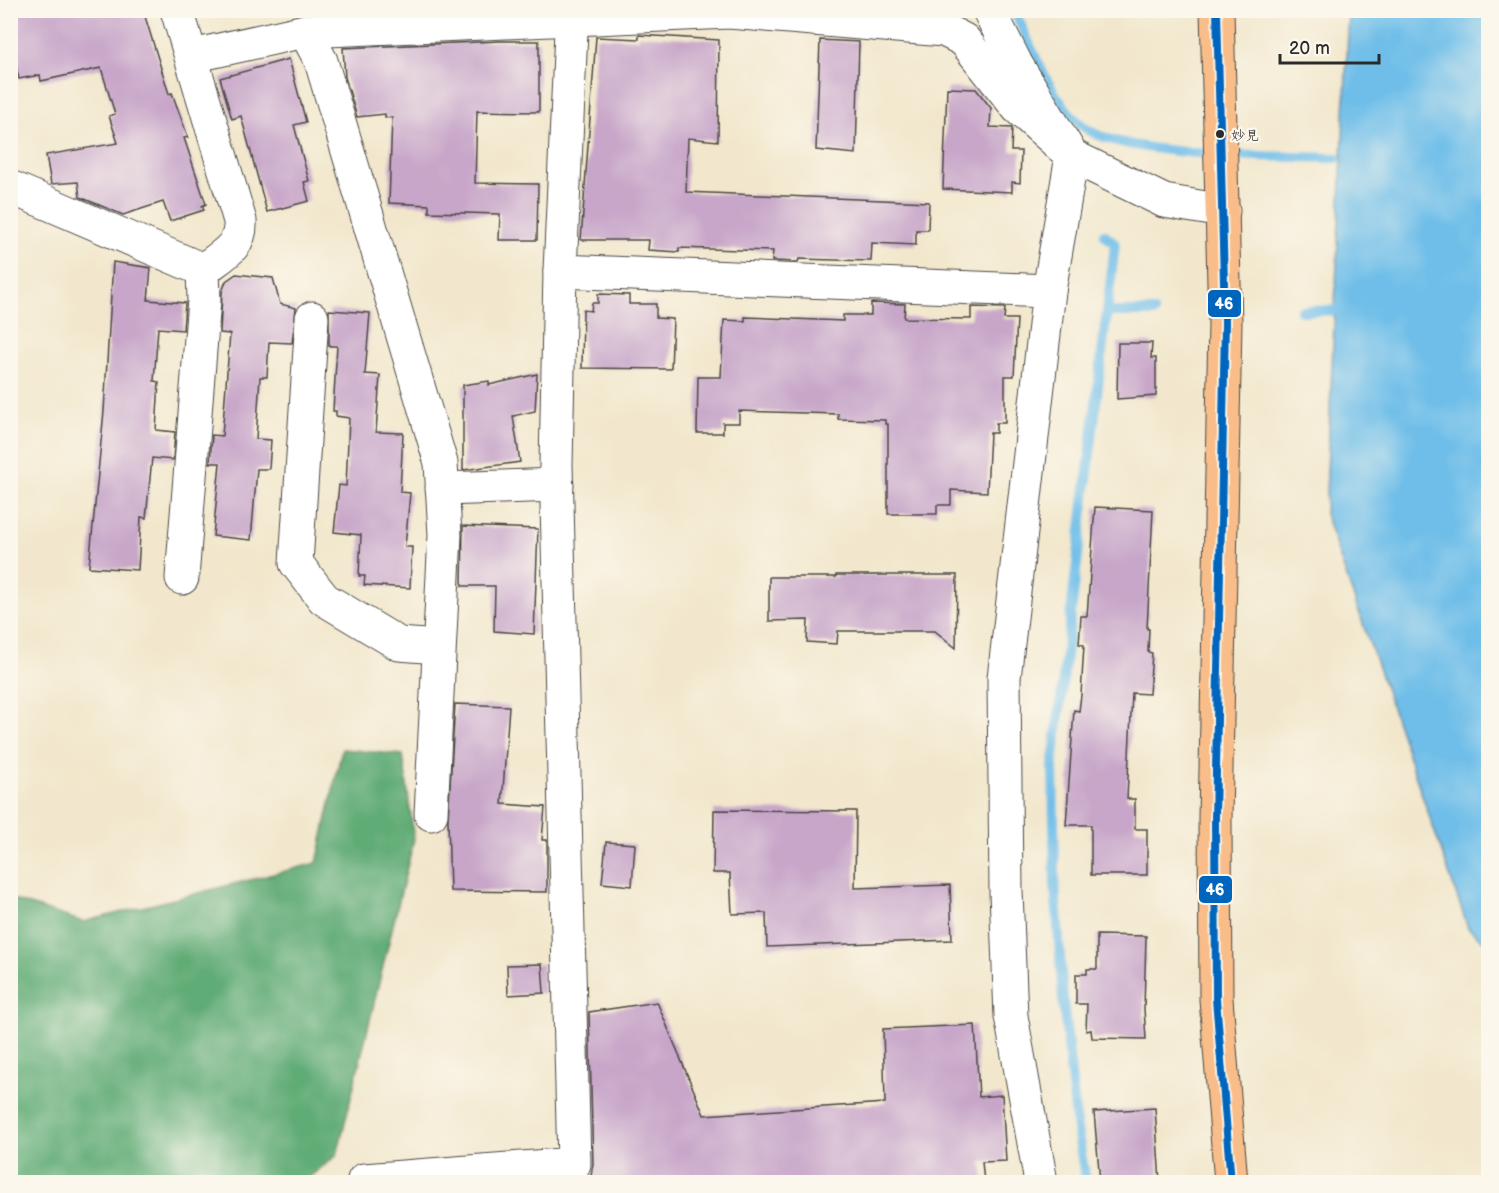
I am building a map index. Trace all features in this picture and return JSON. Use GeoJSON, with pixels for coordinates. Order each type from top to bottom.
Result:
{"type":"FeatureCollection","features":[{"type":"Feature","properties":{"kind":"main road"},"geometry":{"type":"LineString","coordinates":[[1217,10],[1225,323],[1215,807],[1216,988],[1231,1182]]}},
{"type":"Feature","properties":{"kind":"street"},"geometry":{"type":"LineString","coordinates":[[177,10],[241,228],[241,235],[235,244],[203,270]]}},
{"type":"Feature","properties":{"kind":"street"},"geometry":{"type":"LineString","coordinates":[[989,10],[1016,64],[1072,156],[1049,291],[1004,678],[1006,892],[1011,1016],[1041,1182]]}},
{"type":"Feature","properties":{"kind":"street"},"geometry":{"type":"LineString","coordinates":[[192,56],[305,31],[389,18],[729,12],[944,30],[964,40],[1018,108],[1072,156],[1164,201],[1223,211]]}},
{"type":"Feature","properties":{"kind":"street"},"geometry":{"type":"LineString","coordinates":[[364,1180],[574,1173],[557,484],[560,271],[572,15]]}},
{"type":"Feature","properties":{"kind":"street"},"geometry":{"type":"LineString","coordinates":[[305,31],[324,72],[441,463],[445,535],[431,814]]}},
{"type":"Feature","properties":{"kind":"street"},"geometry":{"type":"LineString","coordinates":[[10,187],[203,270]]}},
{"type":"Feature","properties":{"kind":"street"},"geometry":{"type":"LineString","coordinates":[[182,578],[204,300],[203,270]]}},
{"type":"Feature","properties":{"kind":"street"},"geometry":{"type":"LineString","coordinates":[[560,271],[1049,291]]}},
{"type":"Feature","properties":{"kind":"street"},"geometry":{"type":"LineString","coordinates":[[312,318],[296,563],[324,599],[399,644],[438,647]]}},
{"type":"Feature","properties":{"kind":"street"},"geometry":{"type":"LineString","coordinates":[[442,489],[557,484]]}},
{"type":"Feature","properties":{"kind":"green space"},"geometry":{"type":"Polygon","coordinates":[[[342,749],[403,755],[414,839],[337,1155],[303,1182],[11,1182],[11,899],[83,922],[317,863],[342,749]]]}},
{"type":"Feature","properties":{"kind":"water"},"geometry":{"type":"Polygon","coordinates":[[[1349,11],[1488,11],[1488,945],[1468,928],[1325,514],[1349,11]]]}},
{"type":"Feature","properties":{"kind":"building"},"geometry":{"type":"Polygon","coordinates":[[[10,10],[143,10],[169,94],[172,93],[188,137],[184,138],[206,204],[202,206],[204,210],[170,221],[163,202],[123,215],[80,197],[78,182],[51,184],[46,155],[118,143],[109,116],[115,114],[101,68],[41,81],[40,75],[19,79],[10,39],[10,10]]]}},
{"type":"Feature","properties":{"kind":"building"},"geometry":{"type":"Polygon","coordinates":[[[639,35],[719,40],[718,141],[688,138],[686,192],[929,202],[928,230],[916,230],[916,245],[872,243],[871,261],[799,259],[798,262],[772,261],[773,251],[679,248],[679,252],[648,250],[649,240],[581,240],[596,37],[639,39],[639,35]]]}},
{"type":"Feature","properties":{"kind":"building"},"geometry":{"type":"Polygon","coordinates":[[[820,40],[859,42],[856,154],[816,150],[820,40]]]}},
{"type":"Feature","properties":{"kind":"building"},"geometry":{"type":"Polygon","coordinates":[[[539,41],[539,112],[477,111],[475,183],[538,184],[537,240],[499,240],[500,214],[429,212],[429,205],[389,203],[392,117],[385,118],[385,114],[357,117],[345,77],[343,48],[539,41]]]}},
{"type":"Feature","properties":{"kind":"building"},"geometry":{"type":"Polygon","coordinates":[[[289,59],[306,122],[294,125],[309,181],[304,182],[309,201],[267,212],[241,116],[232,119],[220,78],[289,59]]]}},
{"type":"Feature","properties":{"kind":"building"},"geometry":{"type":"Polygon","coordinates":[[[947,88],[976,89],[991,108],[990,127],[1012,128],[1011,151],[1021,151],[1020,183],[1012,182],[1012,192],[943,189],[947,88]]]}},
{"type":"Feature","properties":{"kind":"building"},"geometry":{"type":"Polygon","coordinates":[[[113,262],[151,268],[148,300],[185,303],[183,330],[158,328],[154,381],[159,382],[156,430],[175,432],[173,460],[152,458],[146,518],[141,517],[138,570],[89,567],[104,411],[113,262]]]}},
{"type":"Feature","properties":{"kind":"building"},"geometry":{"type":"Polygon","coordinates":[[[236,274],[273,278],[280,304],[296,308],[292,343],[269,342],[267,377],[260,377],[256,439],[271,440],[269,469],[257,469],[251,540],[213,536],[220,463],[210,463],[212,435],[222,436],[230,334],[220,333],[222,292],[226,281],[236,274]]]}},
{"type":"Feature","properties":{"kind":"building"},"geometry":{"type":"Polygon","coordinates":[[[598,294],[629,295],[629,304],[656,304],[656,318],[673,319],[671,369],[582,368],[583,310],[591,311],[592,303],[598,303],[598,294]]]}},
{"type":"Feature","properties":{"kind":"building"},"geometry":{"type":"Polygon","coordinates":[[[871,303],[905,304],[904,318],[971,319],[971,307],[1005,308],[1004,319],[1017,319],[1014,376],[1005,376],[1005,423],[996,423],[996,433],[990,433],[987,492],[951,490],[951,505],[937,505],[937,514],[888,514],[888,424],[885,424],[885,420],[838,419],[838,414],[739,411],[739,423],[723,423],[723,433],[697,433],[698,377],[721,377],[724,320],[745,321],[745,317],[843,321],[843,315],[871,315],[871,303]]]}},
{"type":"Feature","properties":{"kind":"building"},"geometry":{"type":"Polygon","coordinates":[[[329,310],[370,313],[365,374],[380,375],[376,432],[403,433],[400,492],[410,493],[405,547],[412,547],[410,588],[364,585],[365,576],[359,576],[361,535],[334,532],[339,485],[346,486],[349,418],[336,416],[336,411],[333,411],[337,346],[329,346],[329,310]]]}},
{"type":"Feature","properties":{"kind":"building"},"geometry":{"type":"Polygon","coordinates":[[[1118,343],[1152,343],[1151,358],[1156,358],[1156,396],[1117,399],[1118,343]]]}},
{"type":"Feature","properties":{"kind":"building"},"geometry":{"type":"Polygon","coordinates":[[[537,374],[535,411],[513,416],[520,462],[463,470],[463,385],[489,381],[489,385],[537,374]]]}},
{"type":"Feature","properties":{"kind":"building"},"geometry":{"type":"Polygon","coordinates":[[[1095,507],[1153,510],[1147,629],[1149,629],[1148,652],[1152,653],[1149,694],[1132,693],[1127,799],[1135,799],[1135,829],[1147,829],[1147,875],[1091,875],[1091,825],[1066,825],[1074,710],[1079,711],[1081,695],[1084,645],[1079,644],[1081,616],[1087,616],[1095,507]]]}},
{"type":"Feature","properties":{"kind":"building"},"geometry":{"type":"Polygon","coordinates":[[[463,526],[538,529],[534,634],[494,631],[495,586],[462,586],[463,526]]]}},
{"type":"Feature","properties":{"kind":"building"},"geometry":{"type":"Polygon","coordinates":[[[836,575],[957,575],[956,648],[935,631],[838,631],[837,644],[807,642],[808,620],[769,621],[769,577],[836,577],[836,575]]]}},
{"type":"Feature","properties":{"kind":"building"},"geometry":{"type":"Polygon","coordinates":[[[455,704],[509,706],[502,804],[545,807],[542,840],[547,840],[547,892],[450,891],[448,820],[455,704]]]}},
{"type":"Feature","properties":{"kind":"building"},"geometry":{"type":"Polygon","coordinates":[[[714,810],[856,811],[855,888],[950,885],[952,940],[767,947],[766,913],[732,914],[730,873],[713,873],[714,810]]]}},
{"type":"Feature","properties":{"kind":"building"},"geometry":{"type":"Polygon","coordinates":[[[606,842],[635,844],[632,886],[602,883],[606,842]]]}},
{"type":"Feature","properties":{"kind":"building"},"geometry":{"type":"Polygon","coordinates":[[[1097,935],[1146,936],[1144,1009],[1146,1039],[1092,1038],[1091,1030],[1086,1031],[1087,1004],[1076,1004],[1076,974],[1087,974],[1087,969],[1097,969],[1097,935]]]}},
{"type":"Feature","properties":{"kind":"building"},"geometry":{"type":"Polygon","coordinates":[[[542,964],[544,993],[508,995],[507,965],[542,964]]]}},
{"type":"Feature","properties":{"kind":"building"},"geometry":{"type":"Polygon","coordinates":[[[657,1002],[704,1115],[885,1103],[883,1029],[975,1025],[979,1097],[1002,1095],[1006,1161],[982,1162],[984,1182],[590,1182],[593,1164],[589,1012],[657,1002]]]}},
{"type":"Feature","properties":{"kind":"building"},"geometry":{"type":"Polygon","coordinates":[[[1155,1108],[1160,1182],[1100,1182],[1094,1112],[1155,1108]]]}},
{"type":"Feature","properties":{"kind":"waterway"},"geometry":{"type":"LineString","coordinates":[[1014,10],[1043,73],[1061,103],[1084,127],[1104,137],[1132,145],[1166,150],[1336,158]]}},
{"type":"Feature","properties":{"kind":"waterway"},"geometry":{"type":"LineString","coordinates":[[1086,1182],[1077,1129],[1063,1000],[1055,884],[1053,764],[1115,244],[1104,234]]}},
{"type":"Feature","properties":{"kind":"waterway"},"geometry":{"type":"LineString","coordinates":[[1301,311],[1349,310]]}},
{"type":"Feature","properties":{"kind":"waterway"},"geometry":{"type":"LineString","coordinates":[[1107,312],[1154,312]]}},
{"type":"Feature","properties":{"kind":"transit line","name":"46"},"geometry":{"type":"LineString","coordinates":[[1217,10],[1225,323],[1215,819],[1216,999],[1231,1182]]}},
{"type":"Feature","properties":{"kind":"place","name":"妙見"},"geometry":{"type":"Point","coordinates":[1220,134]}}]}
